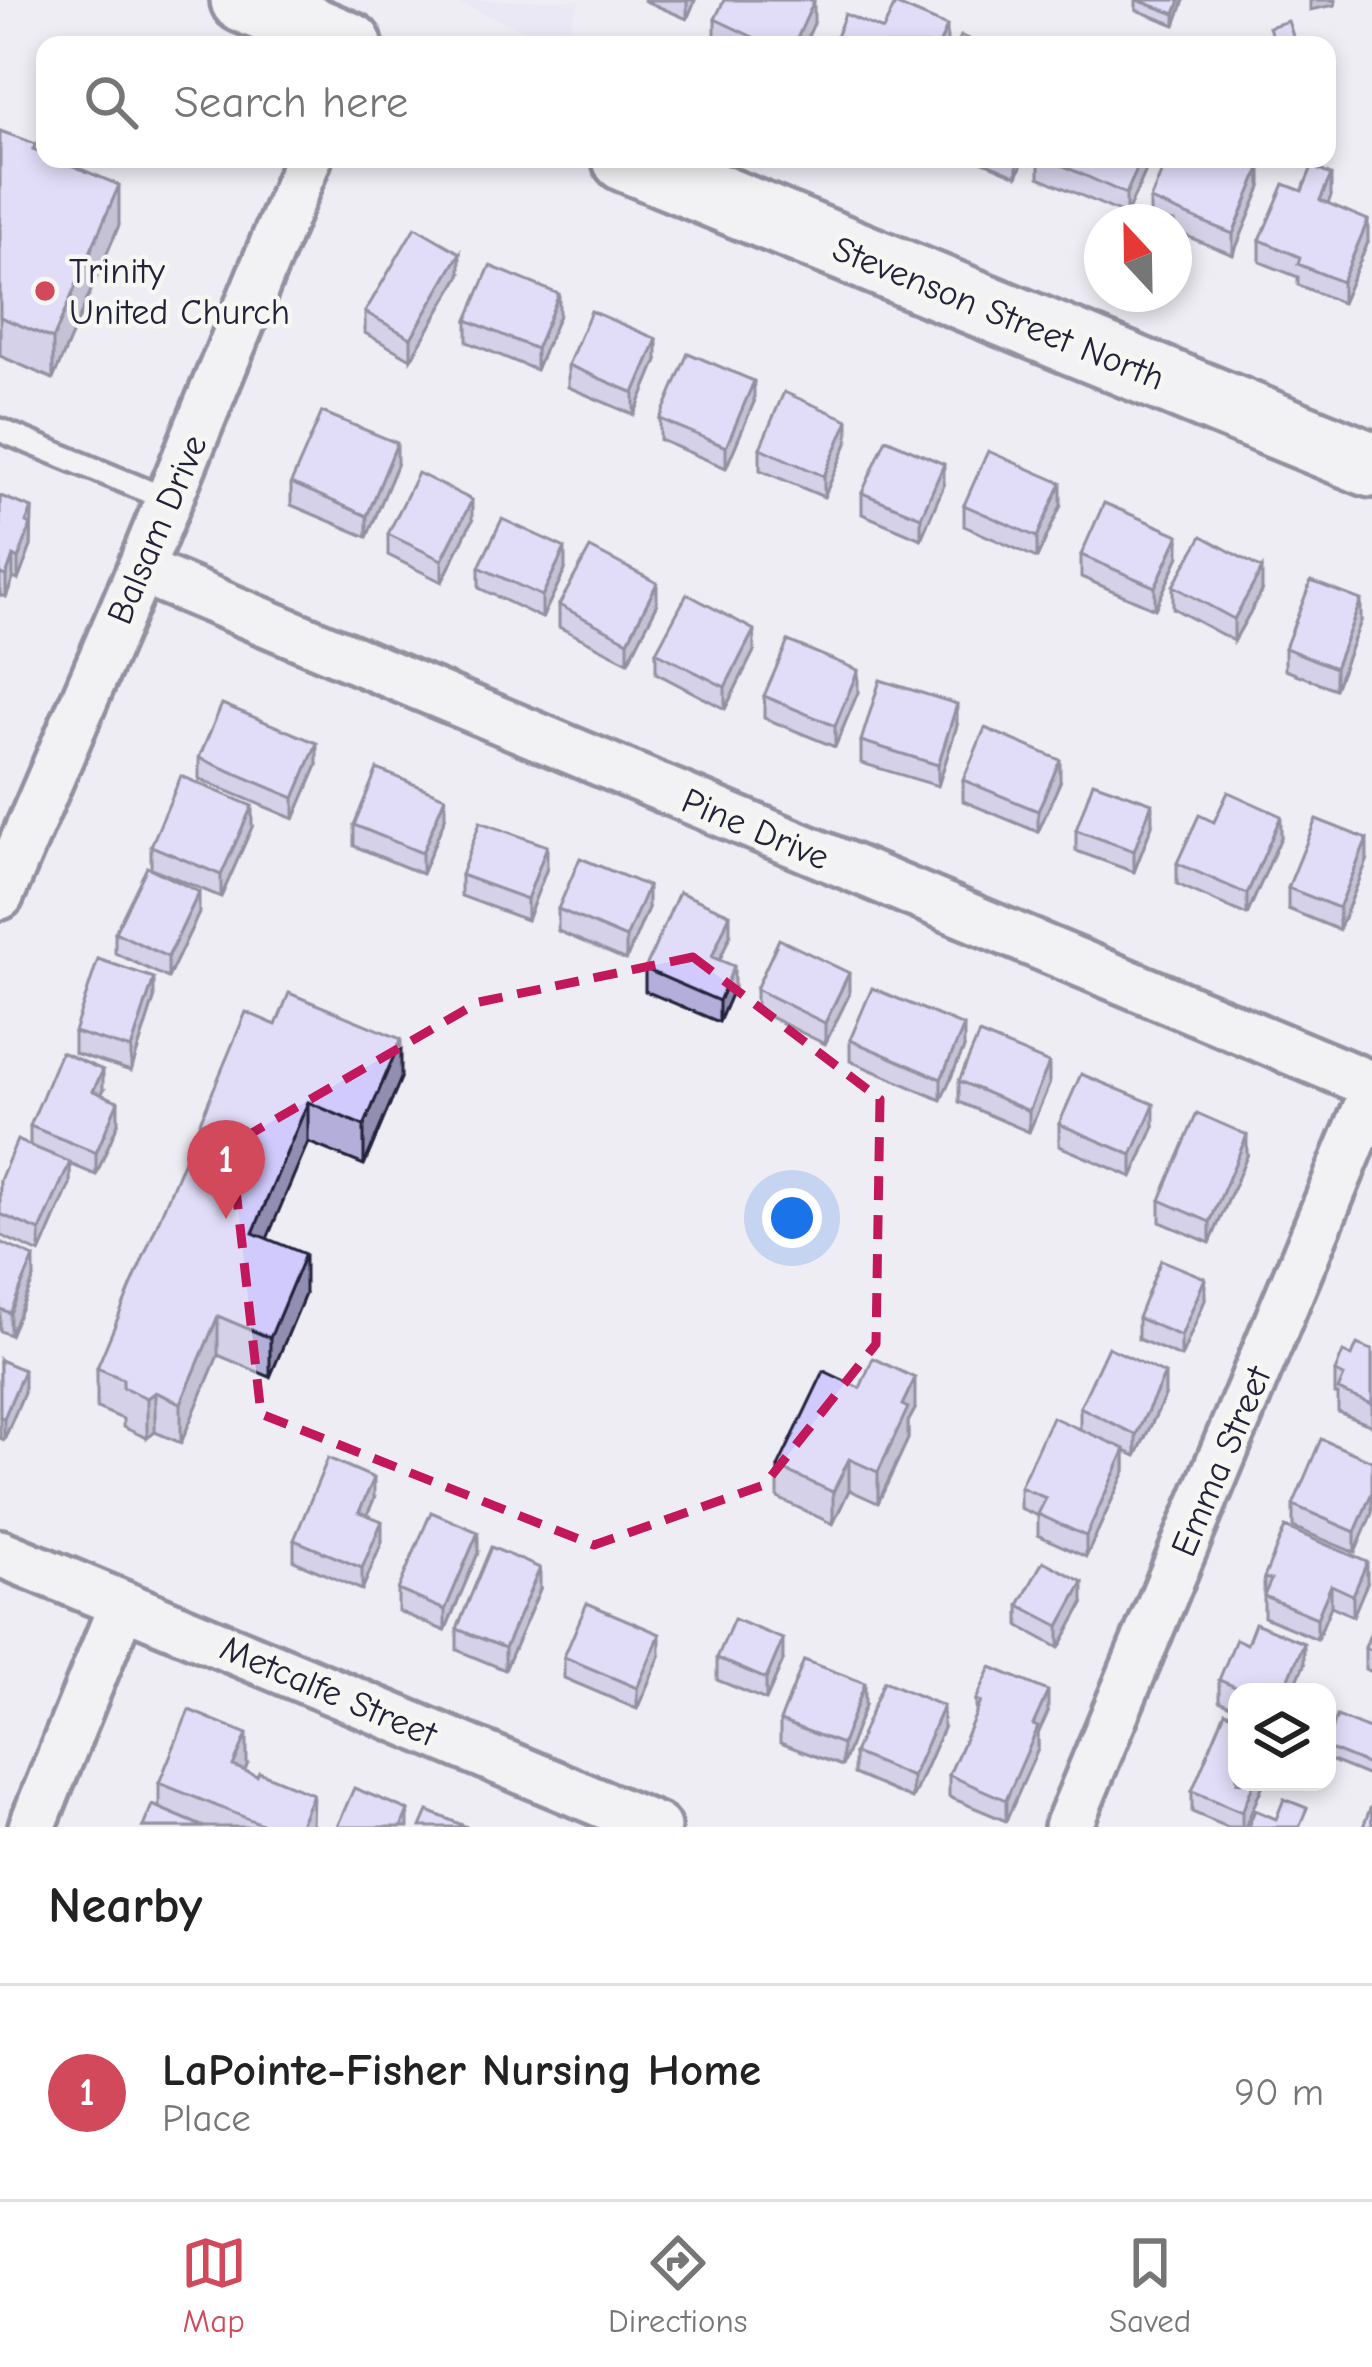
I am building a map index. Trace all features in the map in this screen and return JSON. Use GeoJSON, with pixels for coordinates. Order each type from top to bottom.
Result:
{"type":"FeatureCollection","features":[{"type":"Feature","properties":{"kind":"main road"},"geometry":{"type":"LineString","coordinates":[[243,0],[329,36]]}},
{"type":"Feature","properties":{"kind":"main road","name":"Stevenson Street North"},"geometry":{"type":"LineString","coordinates":[[647,168],[1372,464]]}},
{"type":"Feature","properties":{"kind":"street","name":"Balsam Drive"},"geometry":{"type":"LineString","coordinates":[[0,896],[304,168]]}},
{"type":"Feature","properties":{"kind":"street","name":"Pine Drive"},"geometry":{"type":"LineString","coordinates":[[140,570],[1372,1084]]}},
{"type":"Feature","properties":{"kind":"street","name":"Emma Street"},"geometry":{"type":"LineString","coordinates":[[1068,1827],[1372,1095]]}},
{"type":"Feature","properties":{"kind":"street","name":"Metcalfe Street"},"geometry":{"type":"LineString","coordinates":[[0,1553],[657,1827]]}},
{"type":"Feature","properties":{"kind":"street"},"geometry":{"type":"LineString","coordinates":[[32,1827],[122,1605]]}},
{"type":"Feature","properties":{"kind":"lane"},"geometry":{"type":"LineString","coordinates":[[0,430],[169,500]]}},
{"type":"Feature","properties":{"kind":"highlighted area"},"geometry":{"type":"Polygon","coordinates":[[[693,957],[880,1099],[876,1344],[764,1485],[594,1545],[261,1414],[231,1145],[479,1002],[693,957]]]}},
{"type":"Feature","properties":{"kind":"shaded area"},"geometry":{"type":"Polygon","coordinates":[[[449,0],[580,0],[566,36],[536,36],[449,0]]]}},
{"type":"Feature","properties":{"kind":"building"},"geometry":{"type":"Polygon","coordinates":[[[724,0],[814,1],[798,36],[751,36],[715,19],[724,0]]]}},
{"type":"Feature","properties":{"kind":"building"},"geometry":{"type":"Polygon","coordinates":[[[1137,0],[1180,0],[1175,14],[1137,0]]]}},
{"type":"Feature","properties":{"kind":"building"},"geometry":{"type":"Polygon","coordinates":[[[895,4],[947,26],[943,36],[836,36],[845,14],[883,30],[895,4]]]}},
{"type":"Feature","properties":{"kind":"building"},"geometry":{"type":"Polygon","coordinates":[[[1288,21],[1293,36],[1272,36],[1269,27],[1288,21]]]}},
{"type":"Feature","properties":{"kind":"building","name":"Trinity United Church"},"geometry":{"type":"Polygon","coordinates":[[[0,131],[36,144],[36,168],[78,168],[119,185],[53,339],[0,317],[0,131]]]}},
{"type":"Feature","properties":{"kind":"building"},"geometry":{"type":"Polygon","coordinates":[[[1068,168],[1137,168],[1126,194],[1068,168]]]}},
{"type":"Feature","properties":{"kind":"building"},"geometry":{"type":"Polygon","coordinates":[[[1163,168],[1260,168],[1233,234],[1192,217],[1192,204],[1150,200],[1163,168]]]}},
{"type":"Feature","properties":{"kind":"building"},"geometry":{"type":"Polygon","coordinates":[[[1312,168],[1331,175],[1320,200],[1368,220],[1342,282],[1298,264],[1300,257],[1260,240],[1284,184],[1302,191],[1312,168]]]}},
{"type":"Feature","properties":{"kind":"building"},"geometry":{"type":"Polygon","coordinates":[[[415,227],[460,253],[411,338],[365,312],[415,227]]]}},
{"type":"Feature","properties":{"kind":"building"},"geometry":{"type":"Polygon","coordinates":[[[490,266],[559,294],[536,349],[467,320],[490,266]]]}},
{"type":"Feature","properties":{"kind":"building"},"geometry":{"type":"Polygon","coordinates":[[[591,311],[657,339],[634,393],[568,365],[591,311]]]}},
{"type":"Feature","properties":{"kind":"building"},"geometry":{"type":"Polygon","coordinates":[[[688,353],[754,381],[726,447],[660,419],[688,353]]]}},
{"type":"Feature","properties":{"kind":"building"},"geometry":{"type":"Polygon","coordinates":[[[784,392],[848,420],[824,476],[760,448],[784,392]]]}},
{"type":"Feature","properties":{"kind":"building"},"geometry":{"type":"Polygon","coordinates":[[[322,412],[397,443],[367,516],[291,483],[322,412]]]}},
{"type":"Feature","properties":{"kind":"building"},"geometry":{"type":"Polygon","coordinates":[[[886,439],[944,464],[921,517],[862,493],[886,439]]]}},
{"type":"Feature","properties":{"kind":"building"},"geometry":{"type":"Polygon","coordinates":[[[988,451],[1061,483],[1037,537],[964,505],[988,451]]]}},
{"type":"Feature","properties":{"kind":"building"},"geometry":{"type":"Polygon","coordinates":[[[418,473],[472,500],[442,560],[388,534],[418,473]]]}},
{"type":"Feature","properties":{"kind":"building"},"geometry":{"type":"Polygon","coordinates":[[[0,496],[32,508],[18,559],[13,556],[6,576],[0,574],[0,496]]]}},
{"type":"Feature","properties":{"kind":"building"},"geometry":{"type":"Polygon","coordinates":[[[1104,503],[1179,535],[1155,587],[1081,555],[1104,503]]]}},
{"type":"Feature","properties":{"kind":"building"},"geometry":{"type":"Polygon","coordinates":[[[502,519],[565,548],[542,596],[479,567],[502,519]]]}},
{"type":"Feature","properties":{"kind":"building"},"geometry":{"type":"Polygon","coordinates":[[[1202,536],[1262,569],[1234,619],[1173,586],[1202,536]]]}},
{"type":"Feature","properties":{"kind":"building"},"geometry":{"type":"Polygon","coordinates":[[[590,548],[657,583],[628,641],[559,605],[590,548]]]}},
{"type":"Feature","properties":{"kind":"building"},"geometry":{"type":"Polygon","coordinates":[[[1311,581],[1361,600],[1335,668],[1285,648],[1311,581]]]}},
{"type":"Feature","properties":{"kind":"building"},"geometry":{"type":"Polygon","coordinates":[[[687,594],[754,630],[725,687],[656,652],[687,594]]]}},
{"type":"Feature","properties":{"kind":"building"},"geometry":{"type":"Polygon","coordinates":[[[788,641],[858,670],[835,726],[764,696],[788,641]]]}},
{"type":"Feature","properties":{"kind":"building"},"geometry":{"type":"Polygon","coordinates":[[[880,680],[957,704],[938,765],[861,741],[880,680]]]}},
{"type":"Feature","properties":{"kind":"building"},"geometry":{"type":"Polygon","coordinates":[[[222,704],[317,743],[294,798],[199,758],[222,704]]]}},
{"type":"Feature","properties":{"kind":"building"},"geometry":{"type":"Polygon","coordinates":[[[985,728],[1060,760],[1038,811],[963,780],[985,728]]]}},
{"type":"Feature","properties":{"kind":"building"},"geometry":{"type":"Polygon","coordinates":[[[377,769],[445,797],[422,853],[354,825],[377,769]]]}},
{"type":"Feature","properties":{"kind":"building"},"geometry":{"type":"Polygon","coordinates":[[[181,776],[252,806],[221,875],[151,846],[181,776]]]}},
{"type":"Feature","properties":{"kind":"building"},"geometry":{"type":"Polygon","coordinates":[[[1093,782],[1152,803],[1134,851],[1076,830],[1093,782]]]}},
{"type":"Feature","properties":{"kind":"building"},"geometry":{"type":"Polygon","coordinates":[[[1228,792],[1281,816],[1247,894],[1177,863],[1199,815],[1214,822],[1228,792]]]}},
{"type":"Feature","properties":{"kind":"building"},"geometry":{"type":"Polygon","coordinates":[[[1316,819],[1367,839],[1339,908],[1288,888],[1316,819]]]}},
{"type":"Feature","properties":{"kind":"building"},"geometry":{"type":"Polygon","coordinates":[[[480,822],[547,846],[527,899],[461,875],[480,822]]]}},
{"type":"Feature","properties":{"kind":"building"},"geometry":{"type":"Polygon","coordinates":[[[580,858],[648,886],[626,938],[558,909],[580,858]]]}},
{"type":"Feature","properties":{"kind":"building"},"geometry":{"type":"Polygon","coordinates":[[[147,867],[199,892],[168,957],[115,932],[147,867]]]}},
{"type":"Feature","properties":{"kind":"building"},"geometry":{"type":"Polygon","coordinates":[[[679,892],[730,914],[712,957],[734,966],[719,1001],[645,969],[679,892]]]}},
{"type":"Feature","properties":{"kind":"building"},"geometry":{"type":"Polygon","coordinates":[[[779,939],[849,973],[825,1023],[756,989],[779,939]]]}},
{"type":"Feature","properties":{"kind":"building"},"geometry":{"type":"Polygon","coordinates":[[[98,959],[154,978],[131,1049],[74,1032],[98,959]]]}},
{"type":"Feature","properties":{"kind":"building"},"geometry":{"type":"Polygon","coordinates":[[[872,988],[964,1026],[941,1079],[850,1040],[872,988]]]}},
{"type":"Feature","properties":{"kind":"building"},"geometry":{"type":"Polygon","coordinates":[[[289,993],[401,1039],[364,1126],[308,1102],[253,1233],[305,1254],[270,1338],[218,1316],[181,1403],[155,1392],[147,1398],[123,1387],[123,1379],[97,1368],[246,1012],[276,1025],[289,993]]]}},
{"type":"Feature","properties":{"kind":"building"},"geometry":{"type":"Polygon","coordinates":[[[979,1034],[1049,1063],[1029,1111],[959,1081],[979,1034]]]}},
{"type":"Feature","properties":{"kind":"building"},"geometry":{"type":"Polygon","coordinates":[[[61,1052],[103,1070],[93,1091],[118,1101],[96,1153],[30,1126],[61,1052]]]}},
{"type":"Feature","properties":{"kind":"building"},"geometry":{"type":"Polygon","coordinates":[[[1081,1074],[1154,1104],[1132,1155],[1059,1124],[1081,1074]]]}},
{"type":"Feature","properties":{"kind":"building"},"geometry":{"type":"Polygon","coordinates":[[[1197,1113],[1247,1135],[1210,1222],[1160,1200],[1197,1113]]]}},
{"type":"Feature","properties":{"kind":"building"},"geometry":{"type":"Polygon","coordinates":[[[17,1140],[70,1162],[40,1231],[0,1214],[0,1180],[17,1140]]]}},
{"type":"Feature","properties":{"kind":"building"},"geometry":{"type":"Polygon","coordinates":[[[0,1242],[34,1257],[10,1313],[0,1309],[0,1242]]]}},
{"type":"Feature","properties":{"kind":"building"},"geometry":{"type":"Polygon","coordinates":[[[1161,1260],[1205,1278],[1181,1336],[1138,1318],[1161,1260]]]}},
{"type":"Feature","properties":{"kind":"building"},"geometry":{"type":"Polygon","coordinates":[[[1357,1344],[1372,1350],[1372,1404],[1338,1390],[1344,1376],[1335,1372],[1343,1352],[1352,1356],[1357,1344]]]}},
{"type":"Feature","properties":{"kind":"building"},"geometry":{"type":"Polygon","coordinates":[[[1108,1347],[1165,1374],[1136,1435],[1080,1407],[1108,1347]]]}},
{"type":"Feature","properties":{"kind":"building"},"geometry":{"type":"Polygon","coordinates":[[[873,1358],[915,1378],[902,1405],[908,1408],[878,1472],[849,1459],[833,1492],[778,1467],[824,1371],[860,1388],[873,1358]]]}},
{"type":"Feature","properties":{"kind":"building"},"geometry":{"type":"Polygon","coordinates":[[[0,1360],[24,1370],[4,1418],[0,1417],[0,1360]]]}},
{"type":"Feature","properties":{"kind":"building"},"geometry":{"type":"Polygon","coordinates":[[[1052,1417],[1125,1449],[1086,1536],[1038,1514],[1046,1498],[1020,1487],[1052,1417]]]}},
{"type":"Feature","properties":{"kind":"building"},"geometry":{"type":"Polygon","coordinates":[[[1321,1439],[1372,1461],[1372,1492],[1355,1532],[1293,1505],[1321,1439]]]}},
{"type":"Feature","properties":{"kind":"building"},"geometry":{"type":"Polygon","coordinates":[[[328,1458],[374,1478],[359,1512],[382,1521],[362,1568],[294,1540],[328,1458]]]}},
{"type":"Feature","properties":{"kind":"building"},"geometry":{"type":"Polygon","coordinates":[[[431,1512],[478,1532],[445,1610],[398,1590],[431,1512]]]}},
{"type":"Feature","properties":{"kind":"building"},"geometry":{"type":"Polygon","coordinates":[[[1285,1527],[1367,1562],[1353,1595],[1331,1585],[1317,1618],[1264,1596],[1271,1580],[1264,1578],[1285,1527]]]}},
{"type":"Feature","properties":{"kind":"building"},"geometry":{"type":"Polygon","coordinates":[[[491,1547],[540,1568],[505,1648],[457,1629],[491,1547]]]}},
{"type":"Feature","properties":{"kind":"building"},"geometry":{"type":"Polygon","coordinates":[[[1043,1561],[1083,1582],[1059,1626],[1019,1605],[1043,1561]]]}},
{"type":"Feature","properties":{"kind":"building"},"geometry":{"type":"Polygon","coordinates":[[[587,1603],[660,1634],[637,1688],[564,1657],[587,1603]]]}},
{"type":"Feature","properties":{"kind":"building"},"geometry":{"type":"Polygon","coordinates":[[[734,1619],[783,1639],[766,1679],[717,1658],[734,1619]]]}},
{"type":"Feature","properties":{"kind":"building"},"geometry":{"type":"Polygon","coordinates":[[[1255,1623],[1304,1643],[1287,1683],[1219,1680],[1236,1639],[1247,1644],[1255,1623]]]}},
{"type":"Feature","properties":{"kind":"building"},"geometry":{"type":"Polygon","coordinates":[[[804,1660],[865,1683],[842,1744],[780,1721],[804,1660]]]}},
{"type":"Feature","properties":{"kind":"building"},"geometry":{"type":"Polygon","coordinates":[[[991,1667],[1048,1691],[1033,1725],[1038,1727],[1006,1800],[949,1775],[991,1667]]]}},
{"type":"Feature","properties":{"kind":"building"},"geometry":{"type":"Polygon","coordinates":[[[884,1681],[943,1706],[912,1777],[854,1753],[884,1681]]]}},
{"type":"Feature","properties":{"kind":"building"},"geometry":{"type":"Polygon","coordinates":[[[189,1710],[247,1734],[233,1766],[313,1794],[299,1827],[269,1827],[159,1783],[189,1710]]]}},
{"type":"Feature","properties":{"kind":"building"},"geometry":{"type":"Polygon","coordinates":[[[1228,1713],[1228,1791],[1250,1791],[1242,1812],[1192,1791],[1228,1713]]]}},
{"type":"Feature","properties":{"kind":"building"},"geometry":{"type":"Polygon","coordinates":[[[1336,1719],[1372,1730],[1369,1765],[1336,1752],[1336,1719]]]}},
{"type":"Feature","properties":{"kind":"building"},"geometry":{"type":"Polygon","coordinates":[[[354,1788],[408,1810],[401,1827],[337,1827],[354,1788]]]}},
{"type":"Feature","properties":{"kind":"building"},"geometry":{"type":"Polygon","coordinates":[[[1284,1799],[1307,1808],[1299,1827],[1248,1827],[1255,1810],[1276,1819],[1284,1799]]]}},
{"type":"Feature","properties":{"kind":"building"},"geometry":{"type":"Polygon","coordinates":[[[152,1805],[204,1827],[143,1827],[152,1805]]]}},
{"type":"Feature","properties":{"kind":"building"},"geometry":{"type":"Polygon","coordinates":[[[1371,1806],[1372,1827],[1363,1827],[1371,1806]]]}},
{"type":"Feature","properties":{"kind":"building"},"geometry":{"type":"Polygon","coordinates":[[[428,1811],[467,1827],[421,1827],[428,1811]]]}},
{"type":"Feature","properties":{"kind":"place","name":"Trinity United Church"},"geometry":{"type":"Point","coordinates":[45,291]}},
{"type":"Feature","properties":{"kind":"place","name":"LaPointe-Fisher Nursing Home"},"geometry":{"type":"Point","coordinates":[226,1219]}}]}
